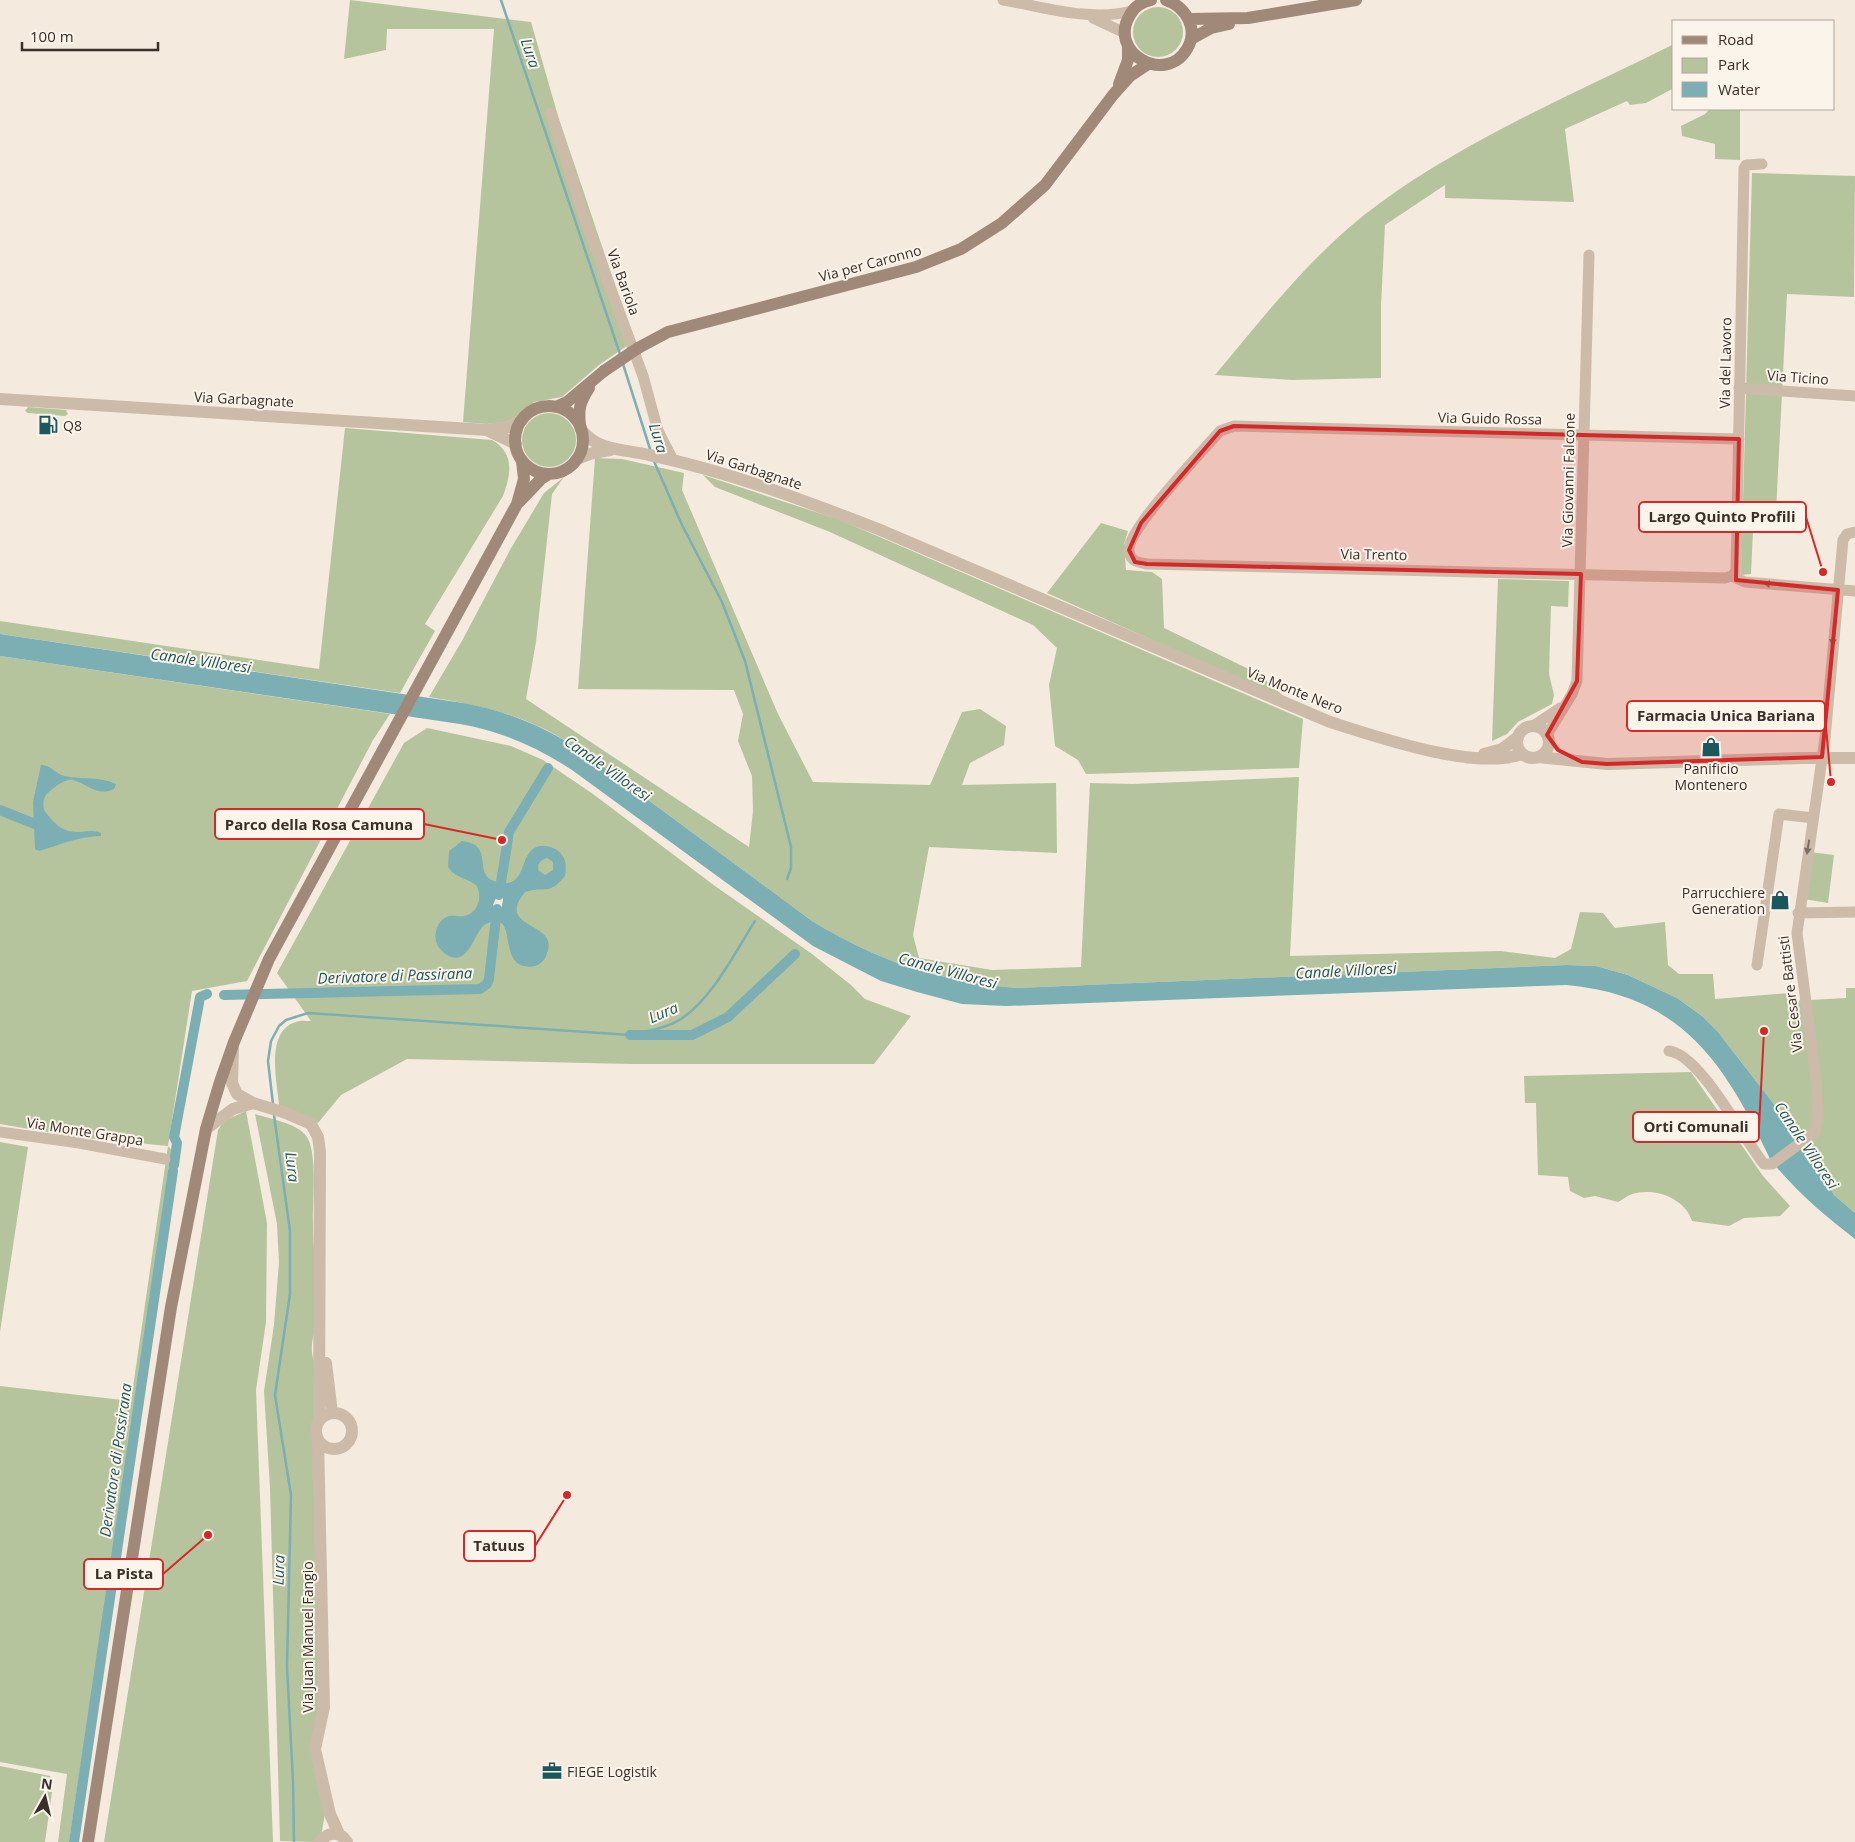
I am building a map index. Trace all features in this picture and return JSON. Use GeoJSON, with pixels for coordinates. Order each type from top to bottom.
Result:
{"type":"FeatureCollection","features":[{"type":"Feature","properties":{"kind":"main road"},"geometry":{"type":"LineString","coordinates":[[1113,96],[1128,60],[1125,33],[1127,19],[1139,5],[1151,0]]}},
{"type":"Feature","properties":{"kind":"main road"},"geometry":{"type":"LineString","coordinates":[[1128,47],[1136,58],[1148,64],[1165,65],[1174,62],[1188,48],[1191,39],[1189,19],[1180,7],[1166,0]]}},
{"type":"Feature","properties":{"kind":"main road"},"geometry":{"type":"LineString","coordinates":[[1191,39],[1211,28],[1248,18],[1356,0]]}},
{"type":"Feature","properties":{"kind":"main road"},"geometry":{"type":"LineString","coordinates":[[1189,19],[1248,18]]}},
{"type":"Feature","properties":{"kind":"main road"},"geometry":{"type":"LineString","coordinates":[[1113,96],[1130,76],[1148,64]]}},
{"type":"Feature","properties":{"kind":"main road","name":"Via per Caronno"},"geometry":{"type":"LineString","coordinates":[[594,380],[638,348],[668,332],[935,260],[961,248],[1002,223],[1045,185],[1113,96]]}},
{"type":"Feature","properties":{"kind":"main road"},"geometry":{"type":"LineString","coordinates":[[88,1842],[170,1307],[206,1129],[234,1042],[270,959],[385,744],[517,504],[524,479],[522,461],[516,444],[516,436],[522,420],[537,409],[556,407],[567,402],[594,380]]}},
{"type":"Feature","properties":{"kind":"main road"},"geometry":{"type":"LineString","coordinates":[[517,504],[541,479],[549,474],[565,470],[577,459],[583,444],[578,410],[581,401],[594,380]]}},
{"type":"Feature","properties":{"kind":"main road"},"geometry":{"type":"LineString","coordinates":[[556,407],[571,414],[580,428]]}},
{"type":"Feature","properties":{"kind":"main road"},"geometry":{"type":"LineString","coordinates":[[522,461],[530,468],[549,474]]}},
{"type":"Feature","properties":{"kind":"street"},"geometry":{"type":"LineString","coordinates":[[1003,0],[1102,16],[1132,11]]}},
{"type":"Feature","properties":{"kind":"street"},"geometry":{"type":"LineString","coordinates":[[1072,12],[1108,24],[1125,33]]}},
{"type":"Feature","properties":{"kind":"street","name":"Via Bariola"},"geometry":{"type":"LineString","coordinates":[[551,113],[582,212],[643,376],[658,431],[673,460]]}},
{"type":"Feature","properties":{"kind":"street","name":"Via del Lavoro"},"geometry":{"type":"LineString","coordinates":[[1732,576],[1736,571],[1744,168],[1746,165],[1762,164]]}},
{"type":"Feature","properties":{"kind":"street","name":"Via Giovanni Falcone"},"geometry":{"type":"LineString","coordinates":[[1548,737],[1577,681],[1589,254]]}},
{"type":"Feature","properties":{"kind":"street","name":"Via Ticino"},"geometry":{"type":"LineString","coordinates":[[1739,388],[1855,396]]}},
{"type":"Feature","properties":{"kind":"street","name":"Via Garbagnate"},"geometry":{"type":"LineString","coordinates":[[0,399],[487,430],[509,427],[522,420]]}},
{"type":"Feature","properties":{"kind":"street","name":"Via Trento"},"geometry":{"type":"LineString","coordinates":[[1300,428],[1234,426],[1220,431],[1141,524],[1130,542],[1131,558],[1135,562],[1147,564],[1725,578],[1732,576],[1745,582],[1855,591]]}},
{"type":"Feature","properties":{"kind":"street","name":"Via Garbagnate"},"geometry":{"type":"LineString","coordinates":[[580,428],[594,443],[673,460],[770,489],[878,529],[1110,629]]}},
{"type":"Feature","properties":{"kind":"street","name":"Via Guido Rossa"},"geometry":{"type":"LineString","coordinates":[[1300,428],[1739,439]]}},
{"type":"Feature","properties":{"kind":"street","name":"Via Garbagnate"},"geometry":{"type":"LineString","coordinates":[[487,430],[516,444]]}},
{"type":"Feature","properties":{"kind":"street","name":"Via Garbagnate"},"geometry":{"type":"LineString","coordinates":[[577,459],[593,453],[618,449]]}},
{"type":"Feature","properties":{"kind":"street","name":"Via Cesare Battisti"},"geometry":{"type":"LineString","coordinates":[[1669,1051],[1685,1057],[1731,1114],[1762,1162],[1772,1164],[1810,1137],[1818,1125],[1818,1104],[1798,950],[1798,912],[1822,757],[1843,537],[1849,532],[1855,532]]}},
{"type":"Feature","properties":{"kind":"street","name":"Via Monte Nero"},"geometry":{"type":"LineString","coordinates":[[1110,629],[1330,722],[1400,744],[1497,759],[1522,754]]}},
{"type":"Feature","properties":{"kind":"street","name":"Via Giovanni Falcone"},"geometry":{"type":"LineString","coordinates":[[1533,726],[1565,704]]}},
{"type":"Feature","properties":{"kind":"street"},"geometry":{"type":"LineString","coordinates":[[1582,762],[1558,750],[1541,728],[1533,726],[1524,729],[1518,737],[1517,746],[1522,754],[1532,758],[1606,764],[1822,757],[1855,758]]}},
{"type":"Feature","properties":{"kind":"street","name":"Via Monte Nero"},"geometry":{"type":"LineString","coordinates":[[1475,756],[1496,752],[1518,737]]}},
{"type":"Feature","properties":{"kind":"street"},"geometry":{"type":"LineString","coordinates":[[1538,757],[1547,751],[1548,737]]}},
{"type":"Feature","properties":{"kind":"street"},"geometry":{"type":"LineString","coordinates":[[1757,965],[1779,814],[1813,818]]}},
{"type":"Feature","properties":{"kind":"street"},"geometry":{"type":"LineString","coordinates":[[1798,912],[1855,912]]}},
{"type":"Feature","properties":{"kind":"street","name":"Via Juan Manuel Fangio"},"geometry":{"type":"LineString","coordinates":[[234,1042],[232,1083],[237,1094],[253,1103],[286,1113],[311,1124],[318,1137],[320,1303],[319,1420],[316,1430],[319,1458],[324,1707],[315,1750],[330,1814],[343,1838]]}},
{"type":"Feature","properties":{"kind":"street"},"geometry":{"type":"LineString","coordinates":[[206,1129],[233,1109],[253,1103]]}},
{"type":"Feature","properties":{"kind":"street","name":"Via Monte Grappa"},"geometry":{"type":"LineString","coordinates":[[0,1132],[79,1143],[165,1159]]}},
{"type":"Feature","properties":{"kind":"street","name":"Via Juan Manuel Fangio"},"geometry":{"type":"LineString","coordinates":[[320,1303],[332,1413]]}},
{"type":"Feature","properties":{"kind":"street"},"geometry":{"type":"LineString","coordinates":[[319,1420],[332,1413],[347,1419],[352,1432],[344,1446],[329,1448],[319,1458]]}},
{"type":"Feature","properties":{"kind":"street"},"geometry":{"type":"LineString","coordinates":[[318,1440],[329,1448]]}},
{"type":"Feature","properties":{"kind":"street","name":"Via Juan Manuel Fangio"},"geometry":{"type":"LineString","coordinates":[[322,1840],[330,1814]]}},
{"type":"Feature","properties":{"kind":"street"},"geometry":{"type":"LineString","coordinates":[[322,1840],[330,1834],[343,1838]]}},
{"type":"Feature","properties":{"kind":"highlighted area"},"geometry":{"type":"Polygon","coordinates":[[[1234,426],[1739,439],[1736,580],[1838,590],[1822,757],[1607,764],[1582,762],[1558,750],[1547,735],[1577,681],[1581,574],[1147,564],[1135,562],[1129,550],[1141,523],[1220,431],[1234,426]]]}},
{"type":"Feature","properties":{"kind":"green space"},"geometry":{"type":"Polygon","coordinates":[[[350,0],[531,22],[558,116],[634,341],[599,365],[562,397],[534,402],[518,416],[506,422],[487,424],[463,422],[494,29],[387,29],[386,50],[344,59],[350,0]]]}},
{"type":"Feature","properties":{"kind":"green space"},"geometry":{"type":"Polygon","coordinates":[[[1153,7],[1163,7],[1176,14],[1183,27],[1183,37],[1176,50],[1163,57],[1153,57],[1144,53],[1137,46],[1133,37],[1133,27],[1137,18],[1144,11],[1153,7]]]}},
{"type":"Feature","properties":{"kind":"green space"},"geometry":{"type":"Polygon","coordinates":[[[1672,45],[1672,89],[1646,103],[1630,105],[1627,101],[1565,129],[1574,202],[1445,198],[1445,185],[1385,225],[1381,306],[1381,378],[1292,380],[1215,375],[1292,284],[1356,221],[1414,180],[1450,158],[1486,137],[1672,45]]]}},
{"type":"Feature","properties":{"kind":"green space"},"geometry":{"type":"Polygon","coordinates":[[[1709,110],[1740,110],[1740,160],[1715,159],[1715,144],[1682,136],[1681,126],[1709,110]]]}},
{"type":"Feature","properties":{"kind":"green space"},"geometry":{"type":"Polygon","coordinates":[[[1752,173],[1855,176],[1854,297],[1787,294],[1775,531],[1753,530],[1751,574],[1741,575],[1752,173]]]}},
{"type":"Feature","properties":{"kind":"green space"},"geometry":{"type":"Polygon","coordinates":[[[28,407],[66,410],[68,414],[65,416],[28,413],[25,411],[28,407]]]}},
{"type":"Feature","properties":{"kind":"green space"},"geometry":{"type":"Polygon","coordinates":[[[544,413],[554,413],[564,417],[572,425],[576,440],[572,455],[564,463],[554,467],[544,467],[534,463],[526,455],[522,445],[522,435],[526,425],[534,417],[544,413]]]}},
{"type":"Feature","properties":{"kind":"green space"},"geometry":{"type":"Polygon","coordinates":[[[345,428],[492,440],[505,451],[508,458],[508,480],[503,496],[425,624],[435,631],[400,693],[0,634],[0,621],[319,669],[345,428]]]}},
{"type":"Feature","properties":{"kind":"green space"},"geometry":{"type":"Polygon","coordinates":[[[595,458],[622,459],[684,473],[682,490],[778,714],[813,782],[930,785],[962,712],[980,709],[1006,726],[1004,745],[970,763],[962,785],[1056,783],[1057,853],[929,847],[913,935],[919,958],[992,970],[1081,967],[1090,783],[1133,784],[1299,777],[1290,956],[1501,951],[1555,958],[1571,949],[1580,912],[1603,913],[1615,928],[1665,922],[1668,965],[1679,974],[1713,974],[1715,999],[1790,993],[1792,1001],[1846,998],[1846,988],[1855,988],[1855,1213],[1834,1195],[1794,1130],[1718,1032],[1702,1016],[1677,998],[1628,975],[1596,966],[1567,965],[1016,988],[987,985],[935,975],[861,948],[812,921],[582,751],[545,729],[490,709],[429,697],[463,639],[510,550],[544,493],[564,477],[552,494],[536,642],[526,699],[749,847],[753,811],[752,776],[738,741],[743,714],[734,690],[578,689],[595,458]]]}},
{"type":"Feature","properties":{"kind":"green space"},"geometry":{"type":"Polygon","coordinates":[[[703,475],[840,520],[1303,719],[1299,768],[1086,774],[1078,760],[1055,746],[1049,685],[1057,648],[1033,625],[830,532],[715,487],[703,475]]]}},
{"type":"Feature","properties":{"kind":"green space"},"geometry":{"type":"Polygon","coordinates":[[[1101,523],[1128,531],[1124,544],[1126,570],[1152,572],[1162,579],[1164,628],[1259,674],[1289,701],[1047,593],[1101,523]]]}},
{"type":"Feature","properties":{"kind":"green space"},"geometry":{"type":"Polygon","coordinates":[[[1498,579],[1569,581],[1568,607],[1551,606],[1549,674],[1554,695],[1552,704],[1518,722],[1507,734],[1492,741],[1498,579]]]}},
{"type":"Feature","properties":{"kind":"green space"},"geometry":{"type":"Polygon","coordinates":[[[0,656],[390,714],[373,740],[247,981],[192,991],[168,1146],[76,1137],[0,1124],[0,656]]]}},
{"type":"Feature","properties":{"kind":"green space"},"geometry":{"type":"Polygon","coordinates":[[[427,728],[511,746],[543,760],[593,794],[715,886],[812,954],[851,985],[865,999],[911,1016],[874,1064],[631,1064],[407,1059],[341,1095],[318,1123],[279,1105],[275,1058],[276,1046],[280,1035],[286,1027],[296,1022],[311,1021],[277,973],[404,743],[427,728]]]}},
{"type":"Feature","properties":{"kind":"green space"},"geometry":{"type":"Polygon","coordinates":[[[1810,852],[1834,855],[1828,903],[1804,899],[1810,852]]]}},
{"type":"Feature","properties":{"kind":"green space"},"geometry":{"type":"Polygon","coordinates":[[[1691,1072],[1763,1176],[1790,1206],[1780,1216],[1744,1218],[1729,1226],[1692,1221],[1683,1206],[1668,1196],[1659,1193],[1641,1192],[1632,1194],[1618,1202],[1595,1196],[1584,1198],[1570,1191],[1568,1177],[1538,1175],[1536,1103],[1525,1103],[1524,1076],[1691,1072]]]}},
{"type":"Feature","properties":{"kind":"green space"},"geometry":{"type":"Polygon","coordinates":[[[246,1111],[267,1223],[266,1322],[256,1390],[273,1842],[104,1842],[218,1130],[224,1121],[246,1111]]]}},
{"type":"Feature","properties":{"kind":"green space"},"geometry":{"type":"Polygon","coordinates":[[[255,1114],[291,1125],[303,1132],[310,1145],[314,1179],[313,1236],[317,1305],[312,1355],[314,1361],[319,1720],[325,1814],[321,1836],[315,1842],[280,1841],[270,1488],[264,1391],[274,1325],[279,1262],[277,1224],[255,1114]]]}},
{"type":"Feature","properties":{"kind":"green space"},"geometry":{"type":"Polygon","coordinates":[[[0,1142],[28,1147],[0,1332],[0,1142]]]}},
{"type":"Feature","properties":{"kind":"green space"},"geometry":{"type":"Polygon","coordinates":[[[168,1146],[174,1153],[69,1842],[58,1842],[67,1774],[0,1762],[0,1386],[131,1401],[168,1146]]]}},
{"type":"Feature","properties":{"kind":"green space"},"geometry":{"type":"Polygon","coordinates":[[[0,1766],[50,1776],[53,1785],[45,1842],[0,1842],[0,1766]]]}},
{"type":"Feature","properties":{"kind":"water"},"geometry":{"type":"Polygon","coordinates":[[[0,634],[463,703],[510,715],[554,734],[582,751],[812,921],[861,948],[935,975],[987,985],[1016,988],[1567,965],[1596,966],[1628,975],[1677,998],[1702,1016],[1718,1032],[1794,1130],[1834,1195],[1855,1213],[1855,1239],[1810,1202],[1770,1159],[1735,1093],[1716,1064],[1694,1040],[1669,1019],[1640,1003],[1606,991],[1566,985],[1006,1006],[962,1004],[881,981],[813,946],[572,770],[546,754],[518,741],[490,731],[460,724],[0,656],[0,634]]]}},
{"type":"Feature","properties":{"kind":"water"},"geometry":{"type":"Polygon","coordinates":[[[41,765],[47,766],[65,776],[104,780],[116,784],[114,789],[103,792],[70,780],[55,787],[44,798],[44,810],[62,828],[71,832],[95,831],[101,833],[101,836],[77,839],[39,851],[35,849],[33,802],[41,765]]]}},
{"type":"Feature","properties":{"kind":"water"},"geometry":{"type":"Polygon","coordinates":[[[462,841],[473,844],[482,855],[486,875],[492,880],[502,883],[509,883],[515,880],[533,849],[547,846],[560,853],[565,861],[565,876],[550,888],[525,892],[518,904],[517,913],[522,920],[545,935],[549,943],[547,955],[541,963],[529,967],[516,962],[509,946],[505,929],[502,923],[496,921],[486,924],[482,928],[464,955],[458,958],[450,957],[441,950],[435,936],[440,922],[449,916],[462,916],[473,912],[479,900],[477,886],[454,874],[448,867],[449,851],[462,841]],[[547,858],[543,860],[539,864],[539,871],[545,875],[553,870],[553,862],[547,858]]]}},
{"type":"Feature","properties":{"kind":"pier"},"geometry":{"type":"Polygon","coordinates":[[[499,880],[503,881],[503,900],[498,926],[492,925],[493,905],[499,880]]]}},
{"type":"Feature","properties":{"kind":"waterway","name":"Lura"},"geometry":{"type":"LineString","coordinates":[[501,0],[620,354]]}},
{"type":"Feature","properties":{"kind":"waterway","name":"Lura"},"geometry":{"type":"LineString","coordinates":[[623,364],[651,452]]}},
{"type":"Feature","properties":{"kind":"waterway","name":"Lura"},"geometry":{"type":"LineString","coordinates":[[653,459],[682,525],[722,602],[745,661],[791,847],[791,868],[787,879]]}},
{"type":"Feature","properties":{"kind":"waterway","name":"Derivatore di Passirana"},"geometry":{"type":"LineString","coordinates":[[499,895],[509,832],[548,768]]}},
{"type":"Feature","properties":{"kind":"waterway"},"geometry":{"type":"LineString","coordinates":[[0,810],[35,824]]}},
{"type":"Feature","properties":{"kind":"waterway","name":"Derivatore di Passirana"},"geometry":{"type":"LineString","coordinates":[[224,995],[480,989],[487,984],[489,979],[497,909]]}},
{"type":"Feature","properties":{"kind":"waterway","name":"Lura"},"geometry":{"type":"LineString","coordinates":[[273,1104],[268,1061],[271,1041],[279,1026],[286,1020],[308,1013],[630,1035],[670,1025],[693,1010],[713,987],[755,921]]}},
{"type":"Feature","properties":{"kind":"waterway"},"geometry":{"type":"LineString","coordinates":[[630,1035],[692,1035],[728,1017],[795,954]]}},
{"type":"Feature","properties":{"kind":"waterway","name":"Derivatore di Passirana"},"geometry":{"type":"LineString","coordinates":[[174,1165],[177,1143],[174,1137],[200,997],[207,994]]}},
{"type":"Feature","properties":{"kind":"waterway","name":"Lura"},"geometry":{"type":"LineString","coordinates":[[274,1115],[290,1231],[290,1294],[275,1395],[291,1495],[287,1667],[294,1842]]}},
{"type":"Feature","properties":{"kind":"waterway","name":"Derivatore di Passirana"},"geometry":{"type":"LineString","coordinates":[[74,1842],[173,1171]]}},
{"type":"Feature","properties":{"kind":"place","name":"Q8"},"geometry":{"type":"Point","coordinates":[48,425]}},
{"type":"Feature","properties":{"kind":"place","name":"Largo Quinto Profili"},"geometry":{"type":"Point","coordinates":[1823,572]}},
{"type":"Feature","properties":{"kind":"place","name":"Panificio Montenero"},"geometry":{"type":"Point","coordinates":[1711,747]}},
{"type":"Feature","properties":{"kind":"place","name":"Farmacia Unica Bariana"},"geometry":{"type":"Point","coordinates":[1831,782]}},
{"type":"Feature","properties":{"kind":"place","name":"Parco della Rosa Camuna"},"geometry":{"type":"Point","coordinates":[502,840]}},
{"type":"Feature","properties":{"kind":"place","name":"Parrucchiere Generation"},"geometry":{"type":"Point","coordinates":[1780,900]}},
{"type":"Feature","properties":{"kind":"place","name":"Orti Comunali"},"geometry":{"type":"Point","coordinates":[1764,1031]}},
{"type":"Feature","properties":{"kind":"place","name":"Tatuus"},"geometry":{"type":"Point","coordinates":[567,1495]}},
{"type":"Feature","properties":{"kind":"place","name":"La Pista"},"geometry":{"type":"Point","coordinates":[208,1535]}},
{"type":"Feature","properties":{"kind":"place","name":"FIEGE Logistik"},"geometry":{"type":"Point","coordinates":[552,1771]}},
{"type":"Feature","properties":{"kind":"water label","name":"Canale Villoresi"},"geometry":{"type":"Point","coordinates":[201,660]}},
{"type":"Feature","properties":{"kind":"water label","name":"Canale Villoresi"},"geometry":{"type":"Point","coordinates":[608,768]}},
{"type":"Feature","properties":{"kind":"water label","name":"Canale Villoresi"},"geometry":{"type":"Point","coordinates":[948,970]}},
{"type":"Feature","properties":{"kind":"water label","name":"Canale Villoresi"},"geometry":{"type":"Point","coordinates":[1346,970]}},
{"type":"Feature","properties":{"kind":"water label","name":"Canale Villoresi"},"geometry":{"type":"Point","coordinates":[1807,1145]}}]}
